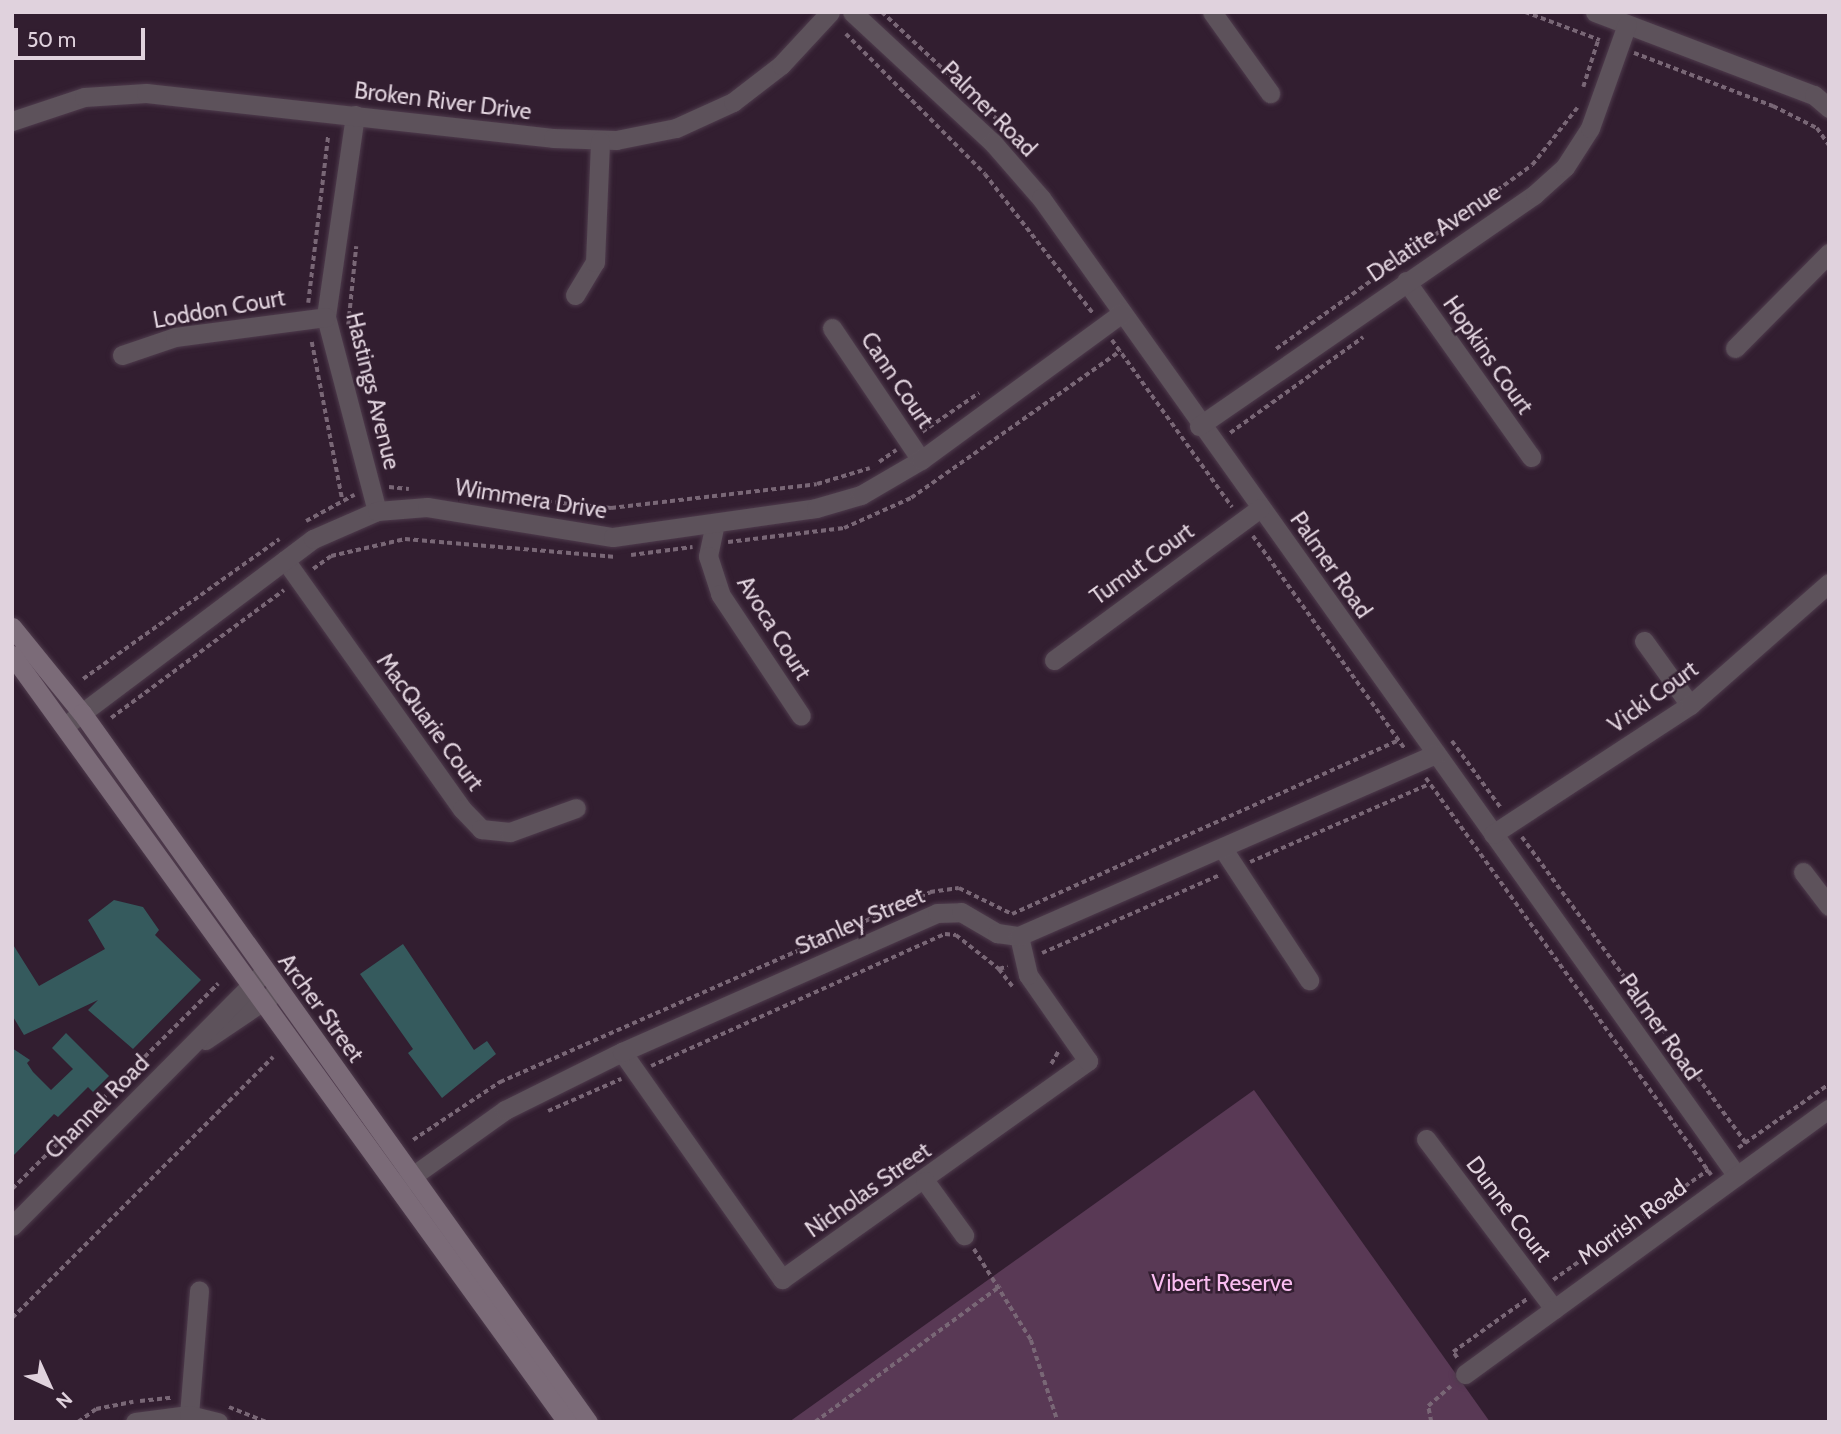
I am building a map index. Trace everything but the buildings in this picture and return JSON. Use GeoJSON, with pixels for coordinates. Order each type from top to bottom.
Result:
{"type":"FeatureCollection","features":[{"type":"Feature","properties":{"kind":"main road","name":"Archer Street"},"geometry":{"type":"LineString","coordinates":[[12,627],[148,825],[257,977],[335,1102],[405,1181]]}},
{"type":"Feature","properties":{"kind":"main road","name":"Archer Street"},"geometry":{"type":"LineString","coordinates":[[12,654],[74,719]]}},
{"type":"Feature","properties":{"kind":"main road","name":"Archer Street"},"geometry":{"type":"LineString","coordinates":[[270,997],[351,1090],[405,1181],[485,1292],[588,1422]]}},
{"type":"Feature","properties":{"kind":"main road"},"geometry":{"type":"LineString","coordinates":[[335,1102],[351,1090]]}},
{"type":"Feature","properties":{"kind":"main road","name":"Archer Street"},"geometry":{"type":"LineString","coordinates":[[485,1292],[568,1422]]}},
{"type":"Feature","properties":{"kind":"street","name":"Broken River Drive"},"geometry":{"type":"LineString","coordinates":[[12,121],[53,105],[116,93],[600,141],[676,128],[733,102],[781,65],[830,12]]}},
{"type":"Feature","properties":{"kind":"street","name":"Palmer Road"},"geometry":{"type":"LineString","coordinates":[[852,12],[993,143],[1041,198],[1199,426],[1737,1176]]}},
{"type":"Feature","properties":{"kind":"street"},"geometry":{"type":"LineString","coordinates":[[1212,12],[1270,93]]}},
{"type":"Feature","properties":{"kind":"street"},"geometry":{"type":"LineString","coordinates":[[1595,12],[1814,95],[1829,108]]}},
{"type":"Feature","properties":{"kind":"street","name":"Delatite Avenue"},"geometry":{"type":"LineString","coordinates":[[1199,426],[1535,194],[1565,167],[1590,128],[1627,24]]}},
{"type":"Feature","properties":{"kind":"street","name":"Hastings Avenue"},"geometry":{"type":"LineString","coordinates":[[355,115],[326,317],[377,510]]}},
{"type":"Feature","properties":{"kind":"street"},"geometry":{"type":"LineString","coordinates":[[575,295],[595,261],[600,141]]}},
{"type":"Feature","properties":{"kind":"street"},"geometry":{"type":"LineString","coordinates":[[1735,348],[1829,253]]}},
{"type":"Feature","properties":{"kind":"street","name":"Hopkins Court"},"geometry":{"type":"LineString","coordinates":[[1406,281],[1531,457]]}},
{"type":"Feature","properties":{"kind":"street","name":"Wimmera Drive"},"geometry":{"type":"LineString","coordinates":[[74,719],[313,539],[377,510],[427,507],[613,537],[816,508],[860,495],[921,460],[1098,320],[1122,313]]}},
{"type":"Feature","properties":{"kind":"street","name":"Loddon Court"},"geometry":{"type":"LineString","coordinates":[[122,355],[175,337],[326,317]]}},
{"type":"Feature","properties":{"kind":"street","name":"Cann Court"},"geometry":{"type":"LineString","coordinates":[[832,328],[921,460]]}},
{"type":"Feature","properties":{"kind":"street","name":"Tumut Court"},"geometry":{"type":"LineString","coordinates":[[1054,660],[1260,508]]}},
{"type":"Feature","properties":{"kind":"street","name":"Avoca Court"},"geometry":{"type":"LineString","coordinates":[[715,523],[708,556],[720,593],[801,716]]}},
{"type":"Feature","properties":{"kind":"street","name":"MacQuarie Court"},"geometry":{"type":"LineString","coordinates":[[285,560],[462,809],[481,828],[510,832],[576,808]]}},
{"type":"Feature","properties":{"kind":"street","name":"Vicki Court"},"geometry":{"type":"LineString","coordinates":[[1493,834],[1690,705],[1829,583]]}},
{"type":"Feature","properties":{"kind":"street"},"geometry":{"type":"LineString","coordinates":[[1644,641],[1690,705]]}},
{"type":"Feature","properties":{"kind":"street"},"geometry":{"type":"LineString","coordinates":[[1019,936],[1436,754]]}},
{"type":"Feature","properties":{"kind":"street"},"geometry":{"type":"LineString","coordinates":[[1223,849],[1309,979]]}},
{"type":"Feature","properties":{"kind":"street"},"geometry":{"type":"LineString","coordinates":[[1803,872],[1829,906]]}},
{"type":"Feature","properties":{"kind":"street","name":"Stanley Street"},"geometry":{"type":"LineString","coordinates":[[405,1181],[505,1110],[622,1052],[937,913],[961,912],[997,933],[1019,936]]}},
{"type":"Feature","properties":{"kind":"street","name":"Nicholas Street"},"geometry":{"type":"LineString","coordinates":[[622,1052],[645,1075],[782,1279],[925,1181],[1088,1061],[1028,975],[1019,936]]}},
{"type":"Feature","properties":{"kind":"street","name":"Channel Road"},"geometry":{"type":"LineString","coordinates":[[12,1226],[257,977]]}},
{"type":"Feature","properties":{"kind":"street","name":"Channel Road"},"geometry":{"type":"LineString","coordinates":[[186,1052],[270,997]]}},
{"type":"Feature","properties":{"kind":"street","name":"Morrish Road"},"geometry":{"type":"LineString","coordinates":[[1465,1374],[1829,1109]]}},
{"type":"Feature","properties":{"kind":"street","name":"Dunne Court"},"geometry":{"type":"LineString","coordinates":[[1426,1139],[1554,1309]]}},
{"type":"Feature","properties":{"kind":"street"},"geometry":{"type":"LineString","coordinates":[[925,1181],[964,1235]]}},
{"type":"Feature","properties":{"kind":"street"},"geometry":{"type":"LineString","coordinates":[[189,1415],[199,1290]]}},
{"type":"Feature","properties":{"kind":"street"},"geometry":{"type":"LineString","coordinates":[[135,1422],[189,1415],[218,1422]]}},
{"type":"Feature","properties":{"kind":"path"},"geometry":{"type":"LineString","coordinates":[[1525,12],[1773,106],[1817,128],[1829,145]]}},
{"type":"Feature","properties":{"kind":"path"},"geometry":{"type":"LineString","coordinates":[[844,32],[985,174],[1098,320],[1720,1188]]}},
{"type":"Feature","properties":{"kind":"path"},"geometry":{"type":"LineString","coordinates":[[1271,352],[1532,165],[1576,109],[1598,40]]}},
{"type":"Feature","properties":{"kind":"path"},"geometry":{"type":"LineString","coordinates":[[347,338],[358,232]]}},
{"type":"Feature","properties":{"kind":"path"},"geometry":{"type":"LineString","coordinates":[[1083,321],[1098,320]]}},
{"type":"Feature","properties":{"kind":"path"},"geometry":{"type":"LineString","coordinates":[[465,494],[611,508],[790,487],[870,468],[985,389]]}},
{"type":"Feature","properties":{"kind":"path"},"geometry":{"type":"LineString","coordinates":[[304,522],[342,498],[372,490],[412,489]]}},
{"type":"Feature","properties":{"kind":"path"},"geometry":{"type":"LineString","coordinates":[[83,679],[282,537]]}},
{"type":"Feature","properties":{"kind":"path"},"geometry":{"type":"LineString","coordinates":[[999,969],[1430,783]]}},
{"type":"Feature","properties":{"kind":"path"},"geometry":{"type":"LineString","coordinates":[[542,1114],[645,1075],[647,1067],[945,934],[956,935],[999,969],[1015,990]]}},
{"type":"Feature","properties":{"kind":"path"},"geometry":{"type":"LineString","coordinates":[[12,1189],[218,984]]}},
{"type":"Feature","properties":{"kind":"path"},"geometry":{"type":"LineString","coordinates":[[1048,1069],[1059,1050],[1053,1041]]}},
{"type":"Feature","properties":{"kind":"path"},"geometry":{"type":"LineString","coordinates":[[12,1318],[273,1057]]}},
{"type":"Feature","properties":{"kind":"path"},"geometry":{"type":"LineString","coordinates":[[1431,1422],[1428,1406],[1465,1374],[1453,1352],[1829,1084]]}},
{"type":"Feature","properties":{"kind":"path"},"geometry":{"type":"LineString","coordinates":[[964,1235],[1000,1286],[1031,1340],[1058,1422]]}},
{"type":"Feature","properties":{"kind":"path"},"geometry":{"type":"LineString","coordinates":[[815,1422],[1000,1286]]}},
{"type":"Feature","properties":{"kind":"green space","name":"Vibert Reserve"},"geometry":{"type":"Polygon","coordinates":[[[1254,1090],[1490,1422],[789,1422],[1254,1090]]]}}]}
